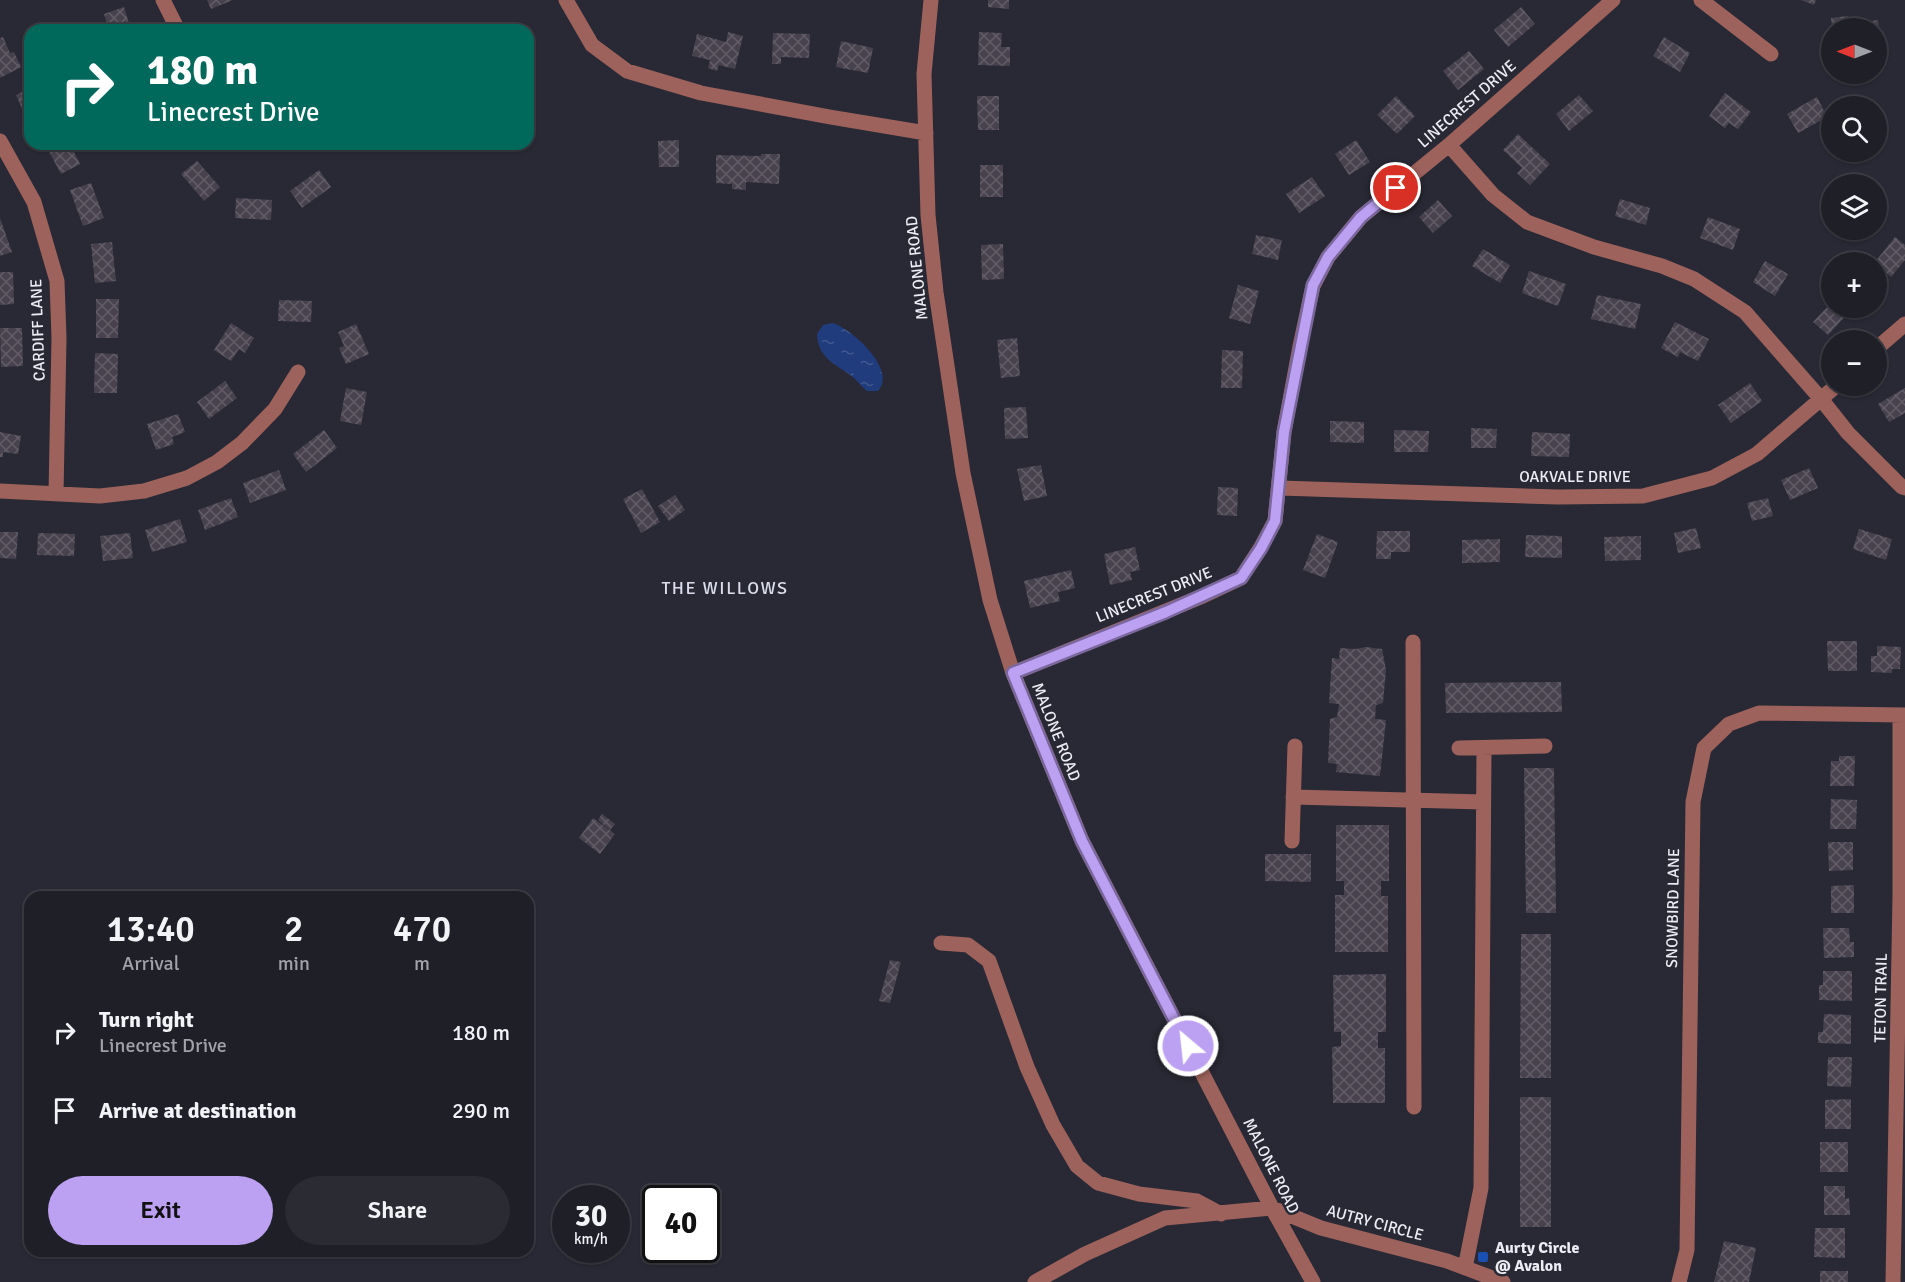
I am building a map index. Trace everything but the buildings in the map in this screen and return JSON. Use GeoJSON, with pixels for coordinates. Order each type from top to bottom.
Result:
{"type":"FeatureCollection","features":[{"type":"Feature","properties":{"kind":"street"},"geometry":{"type":"LineString","coordinates":[[163,0],[175,24]]}},
{"type":"Feature","properties":{"kind":"street"},"geometry":{"type":"LineString","coordinates":[[566,0],[592,45],[627,71],[701,93],[926,133]]}},
{"type":"Feature","properties":{"kind":"street","name":"MALONE ROAD"},"geometry":{"type":"LineString","coordinates":[[928,0],[924,74],[928,215],[936,292],[961,462],[990,600],[1013,673],[1082,841],[1272,1208],[1313,1282]]}},
{"type":"Feature","properties":{"kind":"street","name":"LINECREST DRIVE"},"geometry":{"type":"LineString","coordinates":[[1013,673],[1166,612],[1241,578],[1261,548],[1275,521],[1284,432],[1313,285],[1328,257],[1361,217],[1449,145],[1613,0]]}},
{"type":"Feature","properties":{"kind":"street"},"geometry":{"type":"LineString","coordinates":[[1701,0],[1771,54]]}},
{"type":"Feature","properties":{"kind":"street","name":"CARDIFF LANE"},"geometry":{"type":"LineString","coordinates":[[0,141],[34,202],[57,280],[59,338],[56,494]]}},
{"type":"Feature","properties":{"kind":"street"},"geometry":{"type":"LineString","coordinates":[[1449,145],[1493,195],[1527,222],[1594,247],[1662,266],[1694,279],[1745,312],[1848,433],[1905,488]]}},
{"type":"Feature","properties":{"kind":"street"},"geometry":{"type":"LineString","coordinates":[[1887,340],[1905,324]]}},
{"type":"Feature","properties":{"kind":"street"},"geometry":{"type":"LineString","coordinates":[[0,491],[100,496],[144,491],[187,478],[217,462],[242,443],[275,410],[298,372]]}},
{"type":"Feature","properties":{"kind":"street","name":"OAKVALE DRIVE"},"geometry":{"type":"LineString","coordinates":[[1280,488],[1558,497],[1643,496],[1712,478],[1757,454],[1824,396]]}},
{"type":"Feature","properties":{"kind":"street"},"geometry":{"type":"LineString","coordinates":[[1413,642],[1414,1107]]}},
{"type":"Feature","properties":{"kind":"street","name":"SNOWBIRD LANE"},"geometry":{"type":"LineString","coordinates":[[1679,1282],[1687,1250],[1693,802],[1704,748],[1729,724],[1759,713],[1903,715]]}},
{"type":"Feature","properties":{"kind":"street","name":"TETON TRAIL"},"geometry":{"type":"LineString","coordinates":[[1893,1282],[1899,1250],[1903,715]]}},
{"type":"Feature","properties":{"kind":"street"},"geometry":{"type":"LineString","coordinates":[[1292,841],[1295,746]]}},
{"type":"Feature","properties":{"kind":"street"},"geometry":{"type":"LineString","coordinates":[[1460,748],[1545,746]]}},
{"type":"Feature","properties":{"kind":"street"},"geometry":{"type":"LineString","coordinates":[[1465,1268],[1481,1188],[1484,748]]}},
{"type":"Feature","properties":{"kind":"street"},"geometry":{"type":"LineString","coordinates":[[1293,797],[1483,802]]}},
{"type":"Feature","properties":{"kind":"street"},"geometry":{"type":"LineString","coordinates":[[941,943],[968,945],[989,961],[1027,1067],[1053,1125],[1077,1166],[1098,1183],[1139,1194],[1197,1201],[1221,1214]]}},
{"type":"Feature","properties":{"kind":"street","name":"AUTRY CIRCLE"},"geometry":{"type":"LineString","coordinates":[[1035,1282],[1085,1254],[1165,1218],[1272,1208],[1322,1228],[1447,1261],[1503,1282]]}},
{"type":"Feature","properties":{"kind":"water"},"geometry":{"type":"Polygon","coordinates":[[[832,323],[861,341],[878,362],[883,383],[878,391],[867,391],[852,376],[823,354],[817,334],[823,325],[832,323]]]}},
{"type":"Feature","properties":{"kind":"place","name":"Aurty Circle @ Avalon"},"geometry":{"type":"Point","coordinates":[1483,1257]}},
{"type":"Feature","properties":{"kind":"district","name":"THE WILLOWS"},"geometry":{"type":"Point","coordinates":[725,588]}},
{"type":"Feature","properties":{"kind":"route"},"geometry":{"type":"LineString","coordinates":[[1188,1046],[1082,841],[1013,673],[1148,620],[1241,578],[1261,548],[1275,521],[1284,432],[1313,285],[1328,257],[1361,217],[1396,188]]}}]}
